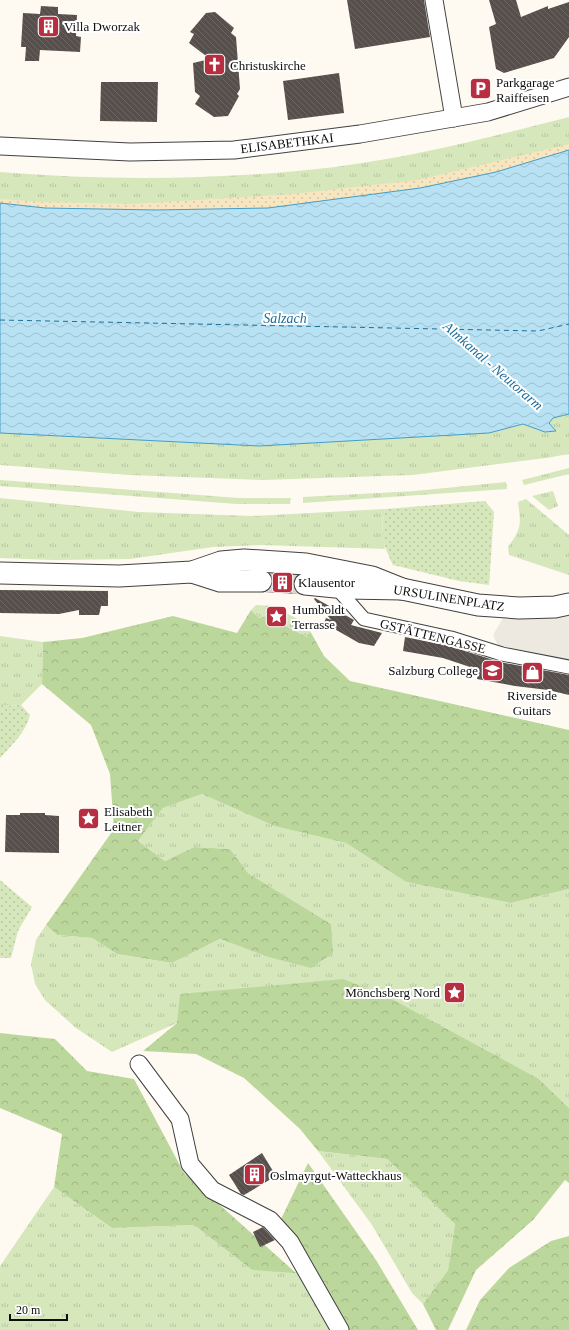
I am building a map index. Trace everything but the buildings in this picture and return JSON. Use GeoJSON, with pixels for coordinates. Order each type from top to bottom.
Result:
{"type":"FeatureCollection","features":[{"type":"Feature","properties":{"kind":"street"},"geometry":{"type":"LineString","coordinates":[[434,0],[454,118]]}},
{"type":"Feature","properties":{"kind":"street","name":"ELISABETHKAI"},"geometry":{"type":"LineString","coordinates":[[0,146],[130,152],[234,150],[360,134],[488,112],[569,87]]}},
{"type":"Feature","properties":{"kind":"street"},"geometry":{"type":"LineString","coordinates":[[0,573],[119,576],[192,572],[221,562],[244,560],[306,564],[372,577],[402,589]]}},
{"type":"Feature","properties":{"kind":"street"},"geometry":{"type":"LineString","coordinates":[[192,572],[220,581],[261,581]]}},
{"type":"Feature","properties":{"kind":"street","name":"URSULINENPLATZ"},"geometry":{"type":"LineString","coordinates":[[305,584],[402,589],[478,605],[518,608],[555,607],[569,604]]}},
{"type":"Feature","properties":{"kind":"street","name":"GSTÄTTENGASSE"},"geometry":{"type":"LineString","coordinates":[[335,586],[364,619],[451,638],[502,654],[569,667]]}},
{"type":"Feature","properties":{"kind":"street"},"geometry":{"type":"LineString","coordinates":[[139,1064],[180,1119],[190,1164],[212,1190],[270,1220],[290,1242],[340,1330]]}},
{"type":"Feature","properties":{"kind":"green space"},"geometry":{"type":"Polygon","coordinates":[[[569,117],[569,150],[496,172],[268,208],[0,203],[0,172],[83,177],[168,178],[252,175],[294,171],[335,167],[394,158],[482,139],[569,117]]]}},
{"type":"Feature","properties":{"kind":"green space"},"geometry":{"type":"Polygon","coordinates":[[[569,414],[569,454],[413,475],[263,480],[129,475],[0,465],[0,433],[259,446],[489,433],[524,424],[545,432],[556,431],[549,423],[553,418],[569,414]]]}},
{"type":"Feature","properties":{"kind":"green space"},"geometry":{"type":"Polygon","coordinates":[[[569,468],[569,474],[524,485],[522,480],[569,468]]]}},
{"type":"Feature","properties":{"kind":"green space"},"geometry":{"type":"Polygon","coordinates":[[[0,480],[239,498],[291,498],[290,504],[237,504],[0,486],[0,480]]]}},
{"type":"Feature","properties":{"kind":"green space"},"geometry":{"type":"Polygon","coordinates":[[[506,482],[507,489],[303,503],[303,497],[415,491],[506,482]]]}},
{"type":"Feature","properties":{"kind":"green space"},"geometry":{"type":"Polygon","coordinates":[[[553,491],[558,506],[549,510],[532,496],[553,491]]]}},
{"type":"Feature","properties":{"kind":"green space"},"geometry":{"type":"Polygon","coordinates":[[[0,498],[139,512],[252,516],[385,509],[382,526],[385,549],[261,545],[213,547],[130,559],[54,560],[0,558],[0,498]]]}},
{"type":"Feature","properties":{"kind":"green space"},"geometry":{"type":"Polygon","coordinates":[[[526,499],[569,535],[569,575],[509,555],[508,547],[516,535],[520,521],[518,502],[526,499]]]}},
{"type":"Feature","properties":{"kind":"green space"},"geometry":{"type":"Polygon","coordinates":[[[485,501],[494,512],[489,585],[459,581],[393,565],[384,544],[382,531],[385,509],[485,501]]]}},
{"type":"Feature","properties":{"kind":"green space","name":"Humboldt Terrasse"},"geometry":{"type":"Polygon","coordinates":[[[256,605],[273,606],[305,623],[310,631],[307,637],[266,616],[259,618],[251,610],[256,605]]]}},
{"type":"Feature","properties":{"kind":"green space"},"geometry":{"type":"Polygon","coordinates":[[[251,610],[259,618],[266,616],[307,637],[310,631],[324,656],[350,681],[569,730],[569,889],[511,903],[406,882],[346,843],[274,826],[202,794],[163,808],[138,841],[165,861],[194,847],[230,849],[248,873],[331,924],[333,953],[311,968],[265,956],[220,939],[172,963],[117,954],[92,938],[57,935],[46,925],[114,829],[110,774],[91,725],[42,684],[43,642],[82,638],[173,616],[237,633],[251,610]]]}},
{"type":"Feature","properties":{"kind":"green space"},"geometry":{"type":"Polygon","coordinates":[[[0,636],[43,642],[42,684],[21,705],[0,706],[0,636]]]}},
{"type":"Feature","properties":{"kind":"green space"},"geometry":{"type":"Polygon","coordinates":[[[21,705],[30,715],[28,721],[18,738],[0,758],[0,706],[21,705]]]}},
{"type":"Feature","properties":{"kind":"green space"},"geometry":{"type":"Polygon","coordinates":[[[202,794],[274,826],[346,843],[406,882],[511,903],[569,889],[569,1108],[539,1079],[177,1023],[112,1052],[76,1028],[45,1000],[35,984],[31,964],[36,940],[46,925],[57,935],[92,938],[117,954],[172,963],[220,939],[265,956],[331,924],[248,873],[230,849],[194,847],[165,861],[138,841],[163,808],[202,794]]]}},
{"type":"Feature","properties":{"kind":"green space"},"geometry":{"type":"Polygon","coordinates":[[[0,880],[32,907],[18,931],[11,958],[0,958],[0,880]]]}},
{"type":"Feature","properties":{"kind":"green space"},"geometry":{"type":"Polygon","coordinates":[[[343,979],[386,996],[539,1079],[569,1108],[569,1183],[565,1180],[533,1220],[476,1270],[448,1330],[436,1330],[423,1304],[448,1270],[455,1224],[387,1159],[318,1151],[300,1129],[244,1078],[196,1054],[143,1051],[177,1023],[180,994],[343,979]]]}},
{"type":"Feature","properties":{"kind":"green space"},"geometry":{"type":"Polygon","coordinates":[[[0,1033],[55,1039],[87,1071],[134,1079],[184,1173],[296,1273],[252,1270],[194,1225],[112,1228],[54,1187],[62,1134],[0,1108],[0,1033]]]}},
{"type":"Feature","properties":{"kind":"green space"},"geometry":{"type":"Polygon","coordinates":[[[318,1151],[387,1159],[455,1224],[448,1270],[423,1304],[412,1293],[372,1225],[318,1151]]]}},
{"type":"Feature","properties":{"kind":"green space"},"geometry":{"type":"Polygon","coordinates":[[[308,1163],[376,1260],[418,1330],[348,1330],[298,1240],[281,1219],[308,1163]]]}},
{"type":"Feature","properties":{"kind":"green space"},"geometry":{"type":"Polygon","coordinates":[[[54,1187],[112,1228],[194,1225],[252,1270],[318,1273],[348,1330],[0,1330],[0,1266],[54,1187]]]}},
{"type":"Feature","properties":{"kind":"green space"},"geometry":{"type":"Polygon","coordinates":[[[569,1236],[569,1330],[466,1330],[480,1300],[509,1268],[551,1241],[569,1236]]]}},
{"type":"Feature","properties":{"kind":"sand"},"geometry":{"type":"Polygon","coordinates":[[[569,144],[569,194],[0,236],[0,199],[41,202],[133,204],[293,194],[418,180],[569,144]]]}},
{"type":"Feature","properties":{"kind":"shaded area"},"geometry":{"type":"Polygon","coordinates":[[[569,614],[569,675],[505,661],[493,635],[503,618],[544,618],[569,614]]]}},
{"type":"Feature","properties":{"kind":"water"},"geometry":{"type":"Polygon","coordinates":[[[569,150],[569,414],[553,418],[549,423],[556,431],[545,432],[523,424],[489,433],[259,446],[0,433],[0,203],[45,208],[156,210],[268,208],[420,188],[496,172],[569,150]]]}},
{"type":"Feature","properties":{"kind":"ferry route"},"geometry":{"type":"LineString","coordinates":[[0,320],[538,331],[569,324]]}},
{"type":"Feature","properties":{"kind":"tunnel"},"geometry":{"type":"LineString","coordinates":[[261,581],[305,584]]}},
{"type":"Feature","properties":{"kind":"place","name":"Villa Dworzak"},"geometry":{"type":"Point","coordinates":[49,26]}},
{"type":"Feature","properties":{"kind":"place","name":"Christuskirche"},"geometry":{"type":"Point","coordinates":[215,65]}},
{"type":"Feature","properties":{"kind":"place","name":"Parkgarage Raiffeisen"},"geometry":{"type":"Point","coordinates":[480,89]}},
{"type":"Feature","properties":{"kind":"place","name":"Klausentor"},"geometry":{"type":"Point","coordinates":[283,582]}},
{"type":"Feature","properties":{"kind":"place","name":"Humboldt Terrasse"},"geometry":{"type":"Point","coordinates":[277,616]}},
{"type":"Feature","properties":{"kind":"place","name":"Salzburg College"},"geometry":{"type":"Point","coordinates":[493,670]}},
{"type":"Feature","properties":{"kind":"place","name":"Riverside Guitars"},"geometry":{"type":"Point","coordinates":[532,673]}},
{"type":"Feature","properties":{"kind":"place","name":"Elisabeth Leitner"},"geometry":{"type":"Point","coordinates":[89,818]}},
{"type":"Feature","properties":{"kind":"place","name":"Mönchsberg Nord"},"geometry":{"type":"Point","coordinates":[455,992]}},
{"type":"Feature","properties":{"kind":"place","name":"Oslmayrgut-Watteckhaus"},"geometry":{"type":"Point","coordinates":[254,1175]}},
{"type":"Feature","properties":{"kind":"water label","name":"Salzach"},"geometry":{"type":"Point","coordinates":[285,318]}},
{"type":"Feature","properties":{"kind":"water label","name":"Almkanal - Neutorarm"},"geometry":{"type":"Point","coordinates":[493,366]}}]}
